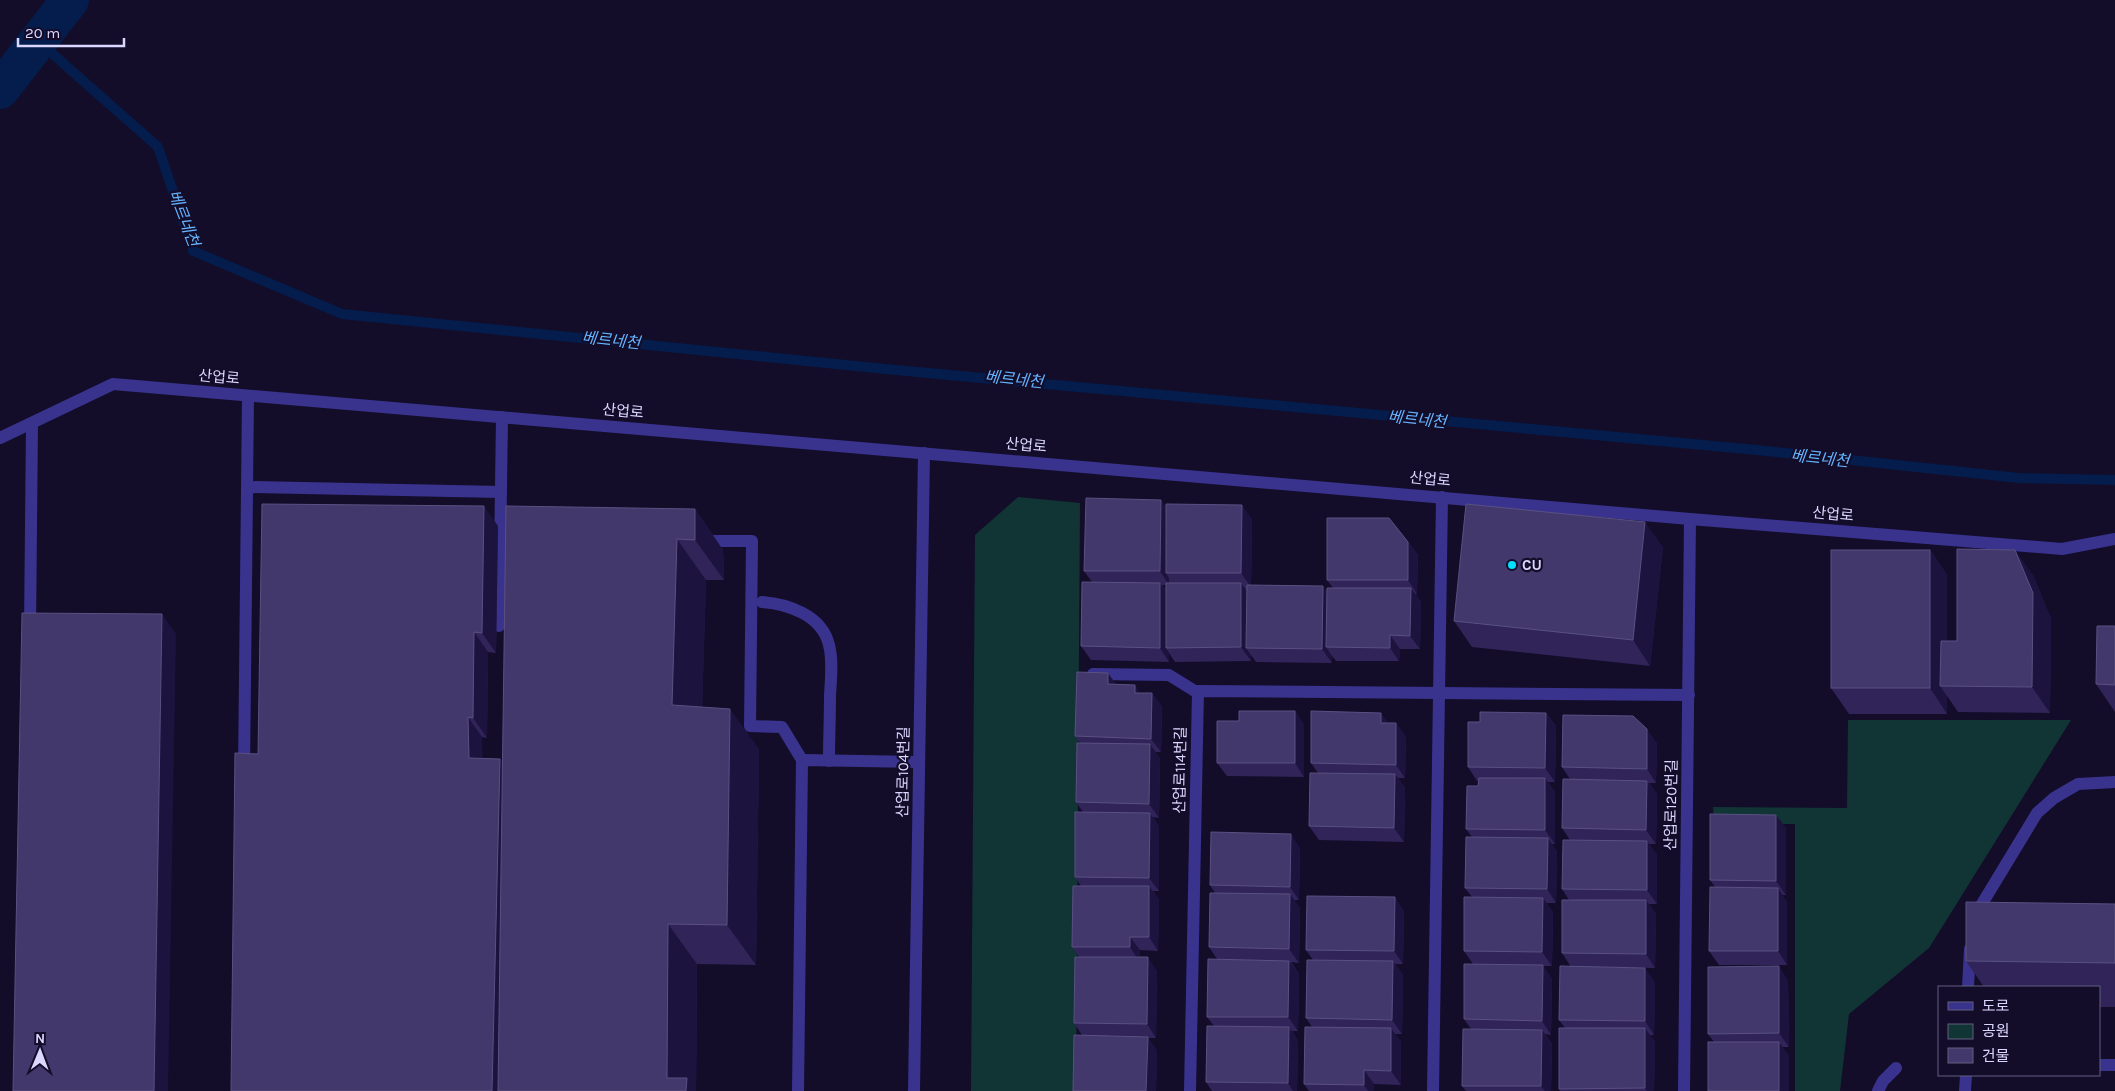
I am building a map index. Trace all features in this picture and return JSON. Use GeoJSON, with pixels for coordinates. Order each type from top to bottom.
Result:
{"type":"FeatureCollection","features":[{"type":"Feature","properties":{"kind":"street","name":"산업로"},"geometry":{"type":"LineString","coordinates":[[0,438],[113,384],[1690,519],[2062,548],[2115,539]]}},
{"type":"Feature","properties":{"kind":"street"},"geometry":{"type":"LineString","coordinates":[[244,784],[248,396]]}},
{"type":"Feature","properties":{"kind":"street"},"geometry":{"type":"LineString","coordinates":[[499,626],[502,417]]}},
{"type":"Feature","properties":{"kind":"street"},"geometry":{"type":"LineString","coordinates":[[30,642],[32,423]]}},
{"type":"Feature","properties":{"kind":"street","name":"산업로104번길"},"geometry":{"type":"LineString","coordinates":[[914,1091],[924,453]]}},
{"type":"Feature","properties":{"kind":"street"},"geometry":{"type":"LineString","coordinates":[[248,487],[501,492]]}},
{"type":"Feature","properties":{"kind":"street"},"geometry":{"type":"LineString","coordinates":[[1433,1091],[1442,497]]}},
{"type":"Feature","properties":{"kind":"street","name":"산업로120번길"},"geometry":{"type":"LineString","coordinates":[[1684,1091],[1690,519]]}},
{"type":"Feature","properties":{"kind":"street"},"geometry":{"type":"LineString","coordinates":[[682,540],[752,542],[750,726],[782,727],[802,760],[798,1091]]}},
{"type":"Feature","properties":{"kind":"street"},"geometry":{"type":"LineString","coordinates":[[762,602],[796,609],[810,617],[829,643],[831,662],[829,761]]}},
{"type":"Feature","properties":{"kind":"street"},"geometry":{"type":"LineString","coordinates":[[1090,674],[1169,675],[1198,692],[1689,695]]}},
{"type":"Feature","properties":{"kind":"street","name":"산업로114번길"},"geometry":{"type":"LineString","coordinates":[[1190,1091],[1198,692]]}},
{"type":"Feature","properties":{"kind":"street"},"geometry":{"type":"LineString","coordinates":[[802,760],[919,762]]}},
{"type":"Feature","properties":{"kind":"street"},"geometry":{"type":"LineString","coordinates":[[1968,986],[1970,934],[1975,913],[2037,814],[2054,798],[2078,784],[2115,782]]}},
{"type":"Feature","properties":{"kind":"street"},"geometry":{"type":"LineString","coordinates":[[2100,1065],[2115,1065]]}},
{"type":"Feature","properties":{"kind":"street"},"geometry":{"type":"LineString","coordinates":[[1878,1091],[1896,1068]]}},
{"type":"Feature","properties":{"kind":"street"},"geometry":{"type":"LineString","coordinates":[[1965,1091],[1966,1076]]}},
{"type":"Feature","properties":{"kind":"green space"},"geometry":{"type":"Polygon","coordinates":[[[1018,497],[1080,503],[1076,1091],[971,1091],[975,535],[1018,497]]]}},
{"type":"Feature","properties":{"kind":"green space"},"geometry":{"type":"Polygon","coordinates":[[[1848,720],[2071,720],[1929,948],[1849,1014],[1840,1091],[1795,1091],[1795,824],[1714,824],[1713,807],[1847,808],[1848,720]]]}},
{"type":"Feature","properties":{"kind":"building"},"geometry":{"type":"Polygon","coordinates":[[[1086,498],[1161,500],[1160,571],[1084,571],[1086,498]]]}},
{"type":"Feature","properties":{"kind":"building"},"geometry":{"type":"Polygon","coordinates":[[[262,504],[484,506],[482,633],[474,632],[473,718],[468,717],[469,758],[500,759],[492,1091],[231,1091],[235,753],[258,754],[262,504]]]}},
{"type":"Feature","properties":{"kind":"building"},"geometry":{"type":"Polygon","coordinates":[[[1166,504],[1242,505],[1241,573],[1166,573],[1166,504]]]}},
{"type":"Feature","properties":{"kind":"building"},"geometry":{"type":"Polygon","coordinates":[[[1466,504],[1645,522],[1633,640],[1454,621],[1466,504]]]}},
{"type":"Feature","properties":{"kind":"building"},"geometry":{"type":"Polygon","coordinates":[[[506,506],[695,509],[695,540],[677,539],[672,705],[730,709],[727,925],[668,924],[667,1078],[687,1078],[686,1091],[498,1091],[506,506]]]}},
{"type":"Feature","properties":{"kind":"building"},"geometry":{"type":"Polygon","coordinates":[[[1327,518],[1389,518],[1408,542],[1408,580],[1327,580],[1327,518]]]}},
{"type":"Feature","properties":{"kind":"building"},"geometry":{"type":"Polygon","coordinates":[[[1957,549],[2015,550],[2033,593],[2032,687],[1940,686],[1941,641],[1957,641],[1957,549]]]}},
{"type":"Feature","properties":{"kind":"building"},"geometry":{"type":"Polygon","coordinates":[[[1831,550],[1930,550],[1930,688],[1831,688],[1831,550]]]}},
{"type":"Feature","properties":{"kind":"building"},"geometry":{"type":"Polygon","coordinates":[[[1082,582],[1160,583],[1160,648],[1081,646],[1082,582]]]}},
{"type":"Feature","properties":{"kind":"building"},"geometry":{"type":"Polygon","coordinates":[[[1166,583],[1241,583],[1241,647],[1166,648],[1166,583]]]}},
{"type":"Feature","properties":{"kind":"building"},"geometry":{"type":"Polygon","coordinates":[[[1247,585],[1323,586],[1322,649],[1246,648],[1247,585]]]}},
{"type":"Feature","properties":{"kind":"building"},"geometry":{"type":"Polygon","coordinates":[[[1327,588],[1411,588],[1410,636],[1390,635],[1390,648],[1326,647],[1327,588]]]}},
{"type":"Feature","properties":{"kind":"building"},"geometry":{"type":"Polygon","coordinates":[[[22,613],[162,614],[154,1091],[13,1091],[22,613]]]}},
{"type":"Feature","properties":{"kind":"building"},"geometry":{"type":"Polygon","coordinates":[[[2097,626],[2115,626],[2115,685],[2096,684],[2097,626]]]}},
{"type":"Feature","properties":{"kind":"building"},"geometry":{"type":"Polygon","coordinates":[[[1077,672],[1108,673],[1108,684],[1135,685],[1135,693],[1152,693],[1151,739],[1075,736],[1077,672]]]}},
{"type":"Feature","properties":{"kind":"building"},"geometry":{"type":"Polygon","coordinates":[[[1239,711],[1295,711],[1295,763],[1217,763],[1217,721],[1239,721],[1239,711]]]}},
{"type":"Feature","properties":{"kind":"building"},"geometry":{"type":"Polygon","coordinates":[[[1311,711],[1381,713],[1381,723],[1396,723],[1396,765],[1311,763],[1311,711]]]}},
{"type":"Feature","properties":{"kind":"building"},"geometry":{"type":"Polygon","coordinates":[[[1480,712],[1546,713],[1545,768],[1468,767],[1468,722],[1480,722],[1480,712]]]}},
{"type":"Feature","properties":{"kind":"building"},"geometry":{"type":"Polygon","coordinates":[[[1563,715],[1633,716],[1647,729],[1647,769],[1562,767],[1563,715]]]}},
{"type":"Feature","properties":{"kind":"building"},"geometry":{"type":"Polygon","coordinates":[[[1077,743],[1150,744],[1149,804],[1076,802],[1077,743]]]}},
{"type":"Feature","properties":{"kind":"building"},"geometry":{"type":"Polygon","coordinates":[[[1310,773],[1395,774],[1394,828],[1309,826],[1310,773]]]}},
{"type":"Feature","properties":{"kind":"building"},"geometry":{"type":"Polygon","coordinates":[[[1479,778],[1545,778],[1545,830],[1466,829],[1467,786],[1478,786],[1479,778]]]}},
{"type":"Feature","properties":{"kind":"building"},"geometry":{"type":"Polygon","coordinates":[[[1563,779],[1647,781],[1646,830],[1562,828],[1563,779]]]}},
{"type":"Feature","properties":{"kind":"building"},"geometry":{"type":"Polygon","coordinates":[[[1075,812],[1150,813],[1149,878],[1075,877],[1075,812]]]}},
{"type":"Feature","properties":{"kind":"building"},"geometry":{"type":"Polygon","coordinates":[[[1710,814],[1776,815],[1776,881],[1710,880],[1710,814]]]}},
{"type":"Feature","properties":{"kind":"building"},"geometry":{"type":"Polygon","coordinates":[[[1211,832],[1291,834],[1290,887],[1210,885],[1211,832]]]}},
{"type":"Feature","properties":{"kind":"building"},"geometry":{"type":"Polygon","coordinates":[[[1466,837],[1548,838],[1547,889],[1465,888],[1466,837]]]}},
{"type":"Feature","properties":{"kind":"building"},"geometry":{"type":"Polygon","coordinates":[[[1563,840],[1647,841],[1647,890],[1562,889],[1563,840]]]}},
{"type":"Feature","properties":{"kind":"building"},"geometry":{"type":"Polygon","coordinates":[[[1073,886],[1149,886],[1149,937],[1130,937],[1130,947],[1072,947],[1073,886]]]}},
{"type":"Feature","properties":{"kind":"building"},"geometry":{"type":"Polygon","coordinates":[[[1710,887],[1778,888],[1778,951],[1709,951],[1710,887]]]}},
{"type":"Feature","properties":{"kind":"building"},"geometry":{"type":"Polygon","coordinates":[[[1210,893],[1290,894],[1289,949],[1209,947],[1210,893]]]}},
{"type":"Feature","properties":{"kind":"building"},"geometry":{"type":"Polygon","coordinates":[[[1307,896],[1395,897],[1394,951],[1306,950],[1307,896]]]}},
{"type":"Feature","properties":{"kind":"building"},"geometry":{"type":"Polygon","coordinates":[[[1464,897],[1543,898],[1542,952],[1464,951],[1464,897]]]}},
{"type":"Feature","properties":{"kind":"building"},"geometry":{"type":"Polygon","coordinates":[[[1562,900],[1646,900],[1646,954],[1562,953],[1562,900]]]}},
{"type":"Feature","properties":{"kind":"building"},"geometry":{"type":"Polygon","coordinates":[[[1966,902],[2115,904],[2115,963],[1966,961],[1966,902]]]}},
{"type":"Feature","properties":{"kind":"building"},"geometry":{"type":"Polygon","coordinates":[[[1075,957],[1148,957],[1147,1024],[1074,1023],[1075,957]]]}},
{"type":"Feature","properties":{"kind":"building"},"geometry":{"type":"Polygon","coordinates":[[[1208,959],[1289,961],[1288,1017],[1207,1017],[1208,959]]]}},
{"type":"Feature","properties":{"kind":"building"},"geometry":{"type":"Polygon","coordinates":[[[1307,960],[1393,961],[1392,1020],[1306,1018],[1307,960]]]}},
{"type":"Feature","properties":{"kind":"building"},"geometry":{"type":"Polygon","coordinates":[[[1464,964],[1543,965],[1542,1021],[1464,1019],[1464,964]]]}},
{"type":"Feature","properties":{"kind":"building"},"geometry":{"type":"Polygon","coordinates":[[[1560,966],[1645,968],[1645,1021],[1559,1020],[1560,966]]]}},
{"type":"Feature","properties":{"kind":"building"},"geometry":{"type":"Polygon","coordinates":[[[1779,966],[1779,1033],[1708,1034],[1708,967],[1779,966]]]}},
{"type":"Feature","properties":{"kind":"building"},"geometry":{"type":"Polygon","coordinates":[[[1207,1026],[1289,1027],[1288,1083],[1206,1082],[1207,1026]]]}},
{"type":"Feature","properties":{"kind":"building"},"geometry":{"type":"Polygon","coordinates":[[[1305,1027],[1391,1028],[1391,1071],[1364,1070],[1364,1085],[1304,1084],[1305,1027]]]}},
{"type":"Feature","properties":{"kind":"building"},"geometry":{"type":"Polygon","coordinates":[[[1559,1028],[1645,1028],[1645,1088],[1559,1089],[1559,1028]]]}},
{"type":"Feature","properties":{"kind":"building"},"geometry":{"type":"Polygon","coordinates":[[[1463,1029],[1542,1030],[1541,1086],[1462,1086],[1463,1029]]]}},
{"type":"Feature","properties":{"kind":"building"},"geometry":{"type":"Polygon","coordinates":[[[1074,1035],[1148,1037],[1146,1091],[1073,1091],[1074,1035]]]}},
{"type":"Feature","properties":{"kind":"building"},"geometry":{"type":"Polygon","coordinates":[[[1708,1042],[1779,1042],[1779,1091],[1708,1091],[1708,1042]]]}},
{"type":"Feature","properties":{"kind":"waterway"},"geometry":{"type":"LineString","coordinates":[[0,90],[70,0]]}},
{"type":"Feature","properties":{"kind":"waterway","name":"베르네천"},"geometry":{"type":"LineString","coordinates":[[38,41],[158,147],[193,251],[342,314],[885,369],[1757,450],[2019,478],[2115,480]]}},
{"type":"Feature","properties":{"kind":"place","name":"CU"},"geometry":{"type":"Point","coordinates":[1512,565]}}]}
